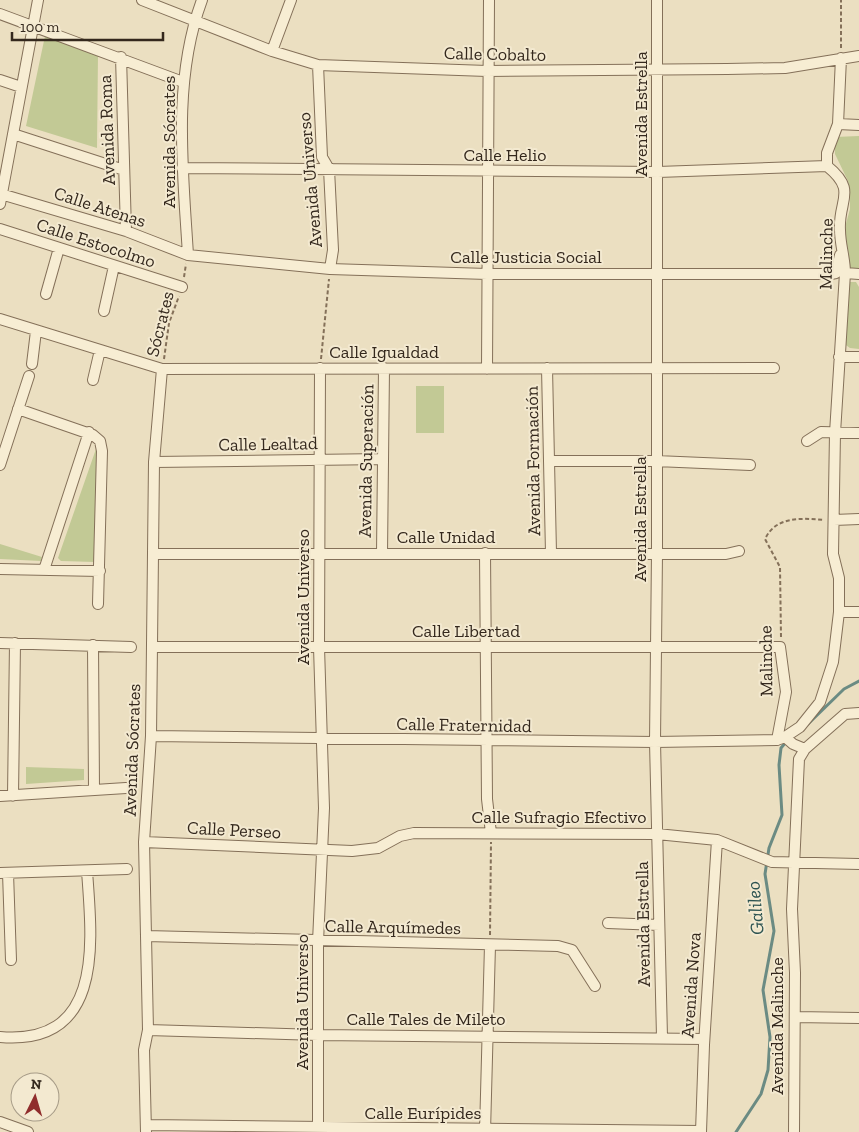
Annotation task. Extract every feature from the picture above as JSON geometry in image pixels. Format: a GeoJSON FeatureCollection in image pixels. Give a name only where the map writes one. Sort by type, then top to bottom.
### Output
{"type":"FeatureCollection","features":[{"type":"Feature","properties":{"kind":"street"},"geometry":{"type":"LineString","coordinates":[[1,199],[38,0]]}},
{"type":"Feature","properties":{"kind":"street","name":"Calle Cobalto"},"geometry":{"type":"LineString","coordinates":[[142,0],[272,51],[318,65],[487,70],[785,68],[859,56]]}},
{"type":"Feature","properties":{"kind":"street","name":"Avenida Sócrates"},"geometry":{"type":"LineString","coordinates":[[188,255],[182,168],[183,82],[194,20],[202,0]]}},
{"type":"Feature","properties":{"kind":"street"},"geometry":{"type":"LineString","coordinates":[[272,51],[291,0]]}},
{"type":"Feature","properties":{"kind":"street"},"geometry":{"type":"LineString","coordinates":[[487,368],[487,70],[489,0]]}},
{"type":"Feature","properties":{"kind":"street","name":"Avenida Estrella"},"geometry":{"type":"LineString","coordinates":[[657,0],[655,742],[662,1037]]}},
{"type":"Feature","properties":{"kind":"street"},"geometry":{"type":"LineString","coordinates":[[0,14],[183,82]]}},
{"type":"Feature","properties":{"kind":"street","name":"Avenida Roma"},"geometry":{"type":"LineString","coordinates":[[121,58],[126,231]]}},
{"type":"Feature","properties":{"kind":"street"},"geometry":{"type":"LineString","coordinates":[[827,166],[828,153],[838,124],[841,58]]}},
{"type":"Feature","properties":{"kind":"street","name":"Avenida Universo"},"geometry":{"type":"LineString","coordinates":[[318,65],[322,157],[329,169],[333,250],[330,269]]}},
{"type":"Feature","properties":{"kind":"street"},"geometry":{"type":"LineString","coordinates":[[0,80],[22,87]]}},
{"type":"Feature","properties":{"kind":"street"},"geometry":{"type":"LineString","coordinates":[[838,124],[859,125]]}},
{"type":"Feature","properties":{"kind":"street"},"geometry":{"type":"LineString","coordinates":[[13,134],[124,170]]}},
{"type":"Feature","properties":{"kind":"street","name":"Calle Helio"},"geometry":{"type":"LineString","coordinates":[[182,168],[658,172],[827,166]]}},
{"type":"Feature","properties":{"kind":"street","name":"Malinche"},"geometry":{"type":"LineString","coordinates":[[781,738],[800,727],[820,702],[833,662],[839,612],[839,578],[833,554],[835,433],[844,273],[840,224],[846,191],[840,178],[827,166]]}},
{"type":"Feature","properties":{"kind":"street","name":"Calle Atenas"},"geometry":{"type":"LineString","coordinates":[[1,199],[126,231],[188,255]]}},
{"type":"Feature","properties":{"kind":"street","name":"Calle Estocolmo"},"geometry":{"type":"LineString","coordinates":[[0,229],[182,287]]}},
{"type":"Feature","properties":{"kind":"street","name":"Calle Justicia Social"},"geometry":{"type":"LineString","coordinates":[[188,255],[330,269],[486,274],[831,274],[836,273],[843,246]]}},
{"type":"Feature","properties":{"kind":"street"},"geometry":{"type":"LineString","coordinates":[[46,294],[59,248]]}},
{"type":"Feature","properties":{"kind":"street"},"geometry":{"type":"LineString","coordinates":[[104,311],[114,266]]}},
{"type":"Feature","properties":{"kind":"street"},"geometry":{"type":"LineString","coordinates":[[844,273],[859,274]]}},
{"type":"Feature","properties":{"kind":"street","name":"Calle Igualdad"},"geometry":{"type":"LineString","coordinates":[[0,319],[162,369],[774,368]]}},
{"type":"Feature","properties":{"kind":"street"},"geometry":{"type":"LineString","coordinates":[[32,364],[36,331]]}},
{"type":"Feature","properties":{"kind":"street"},"geometry":{"type":"LineString","coordinates":[[93,380],[100,350]]}},
{"type":"Feature","properties":{"kind":"street"},"geometry":{"type":"LineString","coordinates":[[839,357],[859,356]]}},
{"type":"Feature","properties":{"kind":"street","name":"Avenida Universo"},"geometry":{"type":"LineString","coordinates":[[318,1130],[318,942],[323,850],[319,647],[320,368]]}},
{"type":"Feature","properties":{"kind":"street","name":"Avenida Superación"},"geometry":{"type":"LineString","coordinates":[[382,554],[384,368]]}},
{"type":"Feature","properties":{"kind":"street","name":"Avenida Formación"},"geometry":{"type":"LineString","coordinates":[[548,368],[551,553]]}},
{"type":"Feature","properties":{"kind":"street","name":"Avenida Sócrates"},"geometry":{"type":"LineString","coordinates":[[146,1128],[144,1050],[148,1030],[144,842],[151,736],[154,462],[162,369]]}},
{"type":"Feature","properties":{"kind":"street"},"geometry":{"type":"LineString","coordinates":[[0,465],[29,376]]}},
{"type":"Feature","properties":{"kind":"street"},"geometry":{"type":"LineString","coordinates":[[18,409],[89,432],[100,441],[102,451],[98,604]]}},
{"type":"Feature","properties":{"kind":"street"},"geometry":{"type":"LineString","coordinates":[[44,570],[89,432]]}},
{"type":"Feature","properties":{"kind":"street"},"geometry":{"type":"LineString","coordinates":[[807,441],[821,432],[859,433]]}},
{"type":"Feature","properties":{"kind":"street","name":"Calle Lealtad"},"geometry":{"type":"LineString","coordinates":[[154,462],[383,459]]}},
{"type":"Feature","properties":{"kind":"street"},"geometry":{"type":"LineString","coordinates":[[549,461],[656,461],[750,465]]}},
{"type":"Feature","properties":{"kind":"street"},"geometry":{"type":"LineString","coordinates":[[834,520],[859,519]]}},
{"type":"Feature","properties":{"kind":"street","name":"Calle Unidad"},"geometry":{"type":"LineString","coordinates":[[154,554],[657,552],[726,554],[739,551]]}},
{"type":"Feature","properties":{"kind":"street"},"geometry":{"type":"LineString","coordinates":[[485,553],[484,647],[487,799],[491,833]]}},
{"type":"Feature","properties":{"kind":"street"},"geometry":{"type":"LineString","coordinates":[[0,569],[100,572]]}},
{"type":"Feature","properties":{"kind":"street"},"geometry":{"type":"LineString","coordinates":[[839,612],[859,612]]}},
{"type":"Feature","properties":{"kind":"street"},"geometry":{"type":"LineString","coordinates":[[0,643],[132,647]]}},
{"type":"Feature","properties":{"kind":"street"},"geometry":{"type":"LineString","coordinates":[[13,796],[15,643]]}},
{"type":"Feature","properties":{"kind":"street"},"geometry":{"type":"LineString","coordinates":[[93,645],[94,789]]}},
{"type":"Feature","properties":{"kind":"street","name":"Calle Libertad"},"geometry":{"type":"LineString","coordinates":[[152,647],[780,647]]}},
{"type":"Feature","properties":{"kind":"street","name":"Malinche"},"geometry":{"type":"LineString","coordinates":[[780,647],[786,692],[781,738]]}},
{"type":"Feature","properties":{"kind":"street"},"geometry":{"type":"LineString","coordinates":[[781,738],[805,749],[845,714],[859,713]]}},
{"type":"Feature","properties":{"kind":"street","name":"Calle Fraternidad"},"geometry":{"type":"LineString","coordinates":[[151,736],[486,742],[655,742],[781,738]]}},
{"type":"Feature","properties":{"kind":"street","name":"Avenida Malinche"},"geometry":{"type":"LineString","coordinates":[[794,1132],[795,1017],[792,909],[800,759],[805,749]]}},
{"type":"Feature","properties":{"kind":"street"},"geometry":{"type":"LineString","coordinates":[[0,796],[126,788]]}},
{"type":"Feature","properties":{"kind":"street","name":"Calle Sufragio Efectivo"},"geometry":{"type":"LineString","coordinates":[[323,850],[369,850],[378,848],[400,836],[414,833],[657,834],[717,840],[743,849],[767,861],[859,864]]}},
{"type":"Feature","properties":{"kind":"street","name":"Avenida Nova"},"geometry":{"type":"LineString","coordinates":[[701,1132],[704,1039],[717,840]]}},
{"type":"Feature","properties":{"kind":"street","name":"Calle Perseo"},"geometry":{"type":"LineString","coordinates":[[144,842],[323,850]]}},
{"type":"Feature","properties":{"kind":"street"},"geometry":{"type":"LineString","coordinates":[[11,960],[4,873],[127,869]]}},
{"type":"Feature","properties":{"kind":"street"},"geometry":{"type":"LineString","coordinates":[[0,1037],[13,1038],[39,1034],[64,1020],[79,1000],[86,984],[91,953],[87,871]]}},
{"type":"Feature","properties":{"kind":"street"},"geometry":{"type":"LineString","coordinates":[[608,923],[659,925]]}},
{"type":"Feature","properties":{"kind":"street","name":"Calle Arquímedes"},"geometry":{"type":"LineString","coordinates":[[146,936],[566,947],[576,956],[595,986]]}},
{"type":"Feature","properties":{"kind":"street"},"geometry":{"type":"LineString","coordinates":[[485,1131],[490,945]]}},
{"type":"Feature","properties":{"kind":"street"},"geometry":{"type":"LineString","coordinates":[[795,1017],[859,1018]]}},
{"type":"Feature","properties":{"kind":"street","name":"Calle Tales de Mileto"},"geometry":{"type":"LineString","coordinates":[[148,1030],[318,1035],[662,1037],[704,1039]]}},
{"type":"Feature","properties":{"kind":"street"},"geometry":{"type":"LineString","coordinates":[[0,1122],[28,1132]]}},
{"type":"Feature","properties":{"kind":"street","name":"Calle Eurípides"},"geometry":{"type":"LineString","coordinates":[[146,1128],[701,1132]]}},
{"type":"Feature","properties":{"kind":"path"},"geometry":{"type":"LineString","coordinates":[[841,0],[841,58]]}},
{"type":"Feature","properties":{"kind":"path","name":"Sócrates"},"geometry":{"type":"LineString","coordinates":[[162,369],[169,323],[182,287],[188,255]]}},
{"type":"Feature","properties":{"kind":"path","name":"Avenida Universo"},"geometry":{"type":"LineString","coordinates":[[320,368],[330,269]]}},
{"type":"Feature","properties":{"kind":"path","name":"Malinche"},"geometry":{"type":"LineString","coordinates":[[780,647],[780,567],[765,539],[772,526],[782,522],[806,518],[834,520]]}},
{"type":"Feature","properties":{"kind":"path"},"geometry":{"type":"LineString","coordinates":[[490,945],[491,833]]}},
{"type":"Feature","properties":{"kind":"green space"},"geometry":{"type":"Polygon","coordinates":[[[45,36],[98,54],[97,148],[26,126],[45,36]]]}},
{"type":"Feature","properties":{"kind":"green space"},"geometry":{"type":"Polygon","coordinates":[[[859,136],[859,272],[848,272],[849,256],[844,231],[850,209],[850,197],[848,181],[835,154],[835,137],[859,136]]]}},
{"type":"Feature","properties":{"kind":"green space"},"geometry":{"type":"Polygon","coordinates":[[[846,282],[856,282],[859,287],[859,349],[850,348],[843,343],[846,282]]]}},
{"type":"Feature","properties":{"kind":"green space"},"geometry":{"type":"Polygon","coordinates":[[[416,386],[444,386],[444,433],[416,433],[416,386]]]}},
{"type":"Feature","properties":{"kind":"green space"},"geometry":{"type":"Polygon","coordinates":[[[96,449],[98,452],[95,562],[61,561],[58,558],[96,449]]]}},
{"type":"Feature","properties":{"kind":"green space"},"geometry":{"type":"Polygon","coordinates":[[[0,544],[42,557],[41,561],[0,559],[0,544]]]}},
{"type":"Feature","properties":{"kind":"green space"},"geometry":{"type":"Polygon","coordinates":[[[26,767],[84,769],[84,780],[26,784],[26,767]]]}},
{"type":"Feature","properties":{"kind":"waterway","name":"Galileo"},"geometry":{"type":"LineString","coordinates":[[808,724],[844,689],[859,681]]}},
{"type":"Feature","properties":{"kind":"waterway","name":"Galileo"},"geometry":{"type":"LineString","coordinates":[[736,1132],[761,1094],[768,1070],[770,1037],[763,990],[774,931],[765,874],[769,848],[782,815],[779,765],[781,748],[786,742]]}}]}
